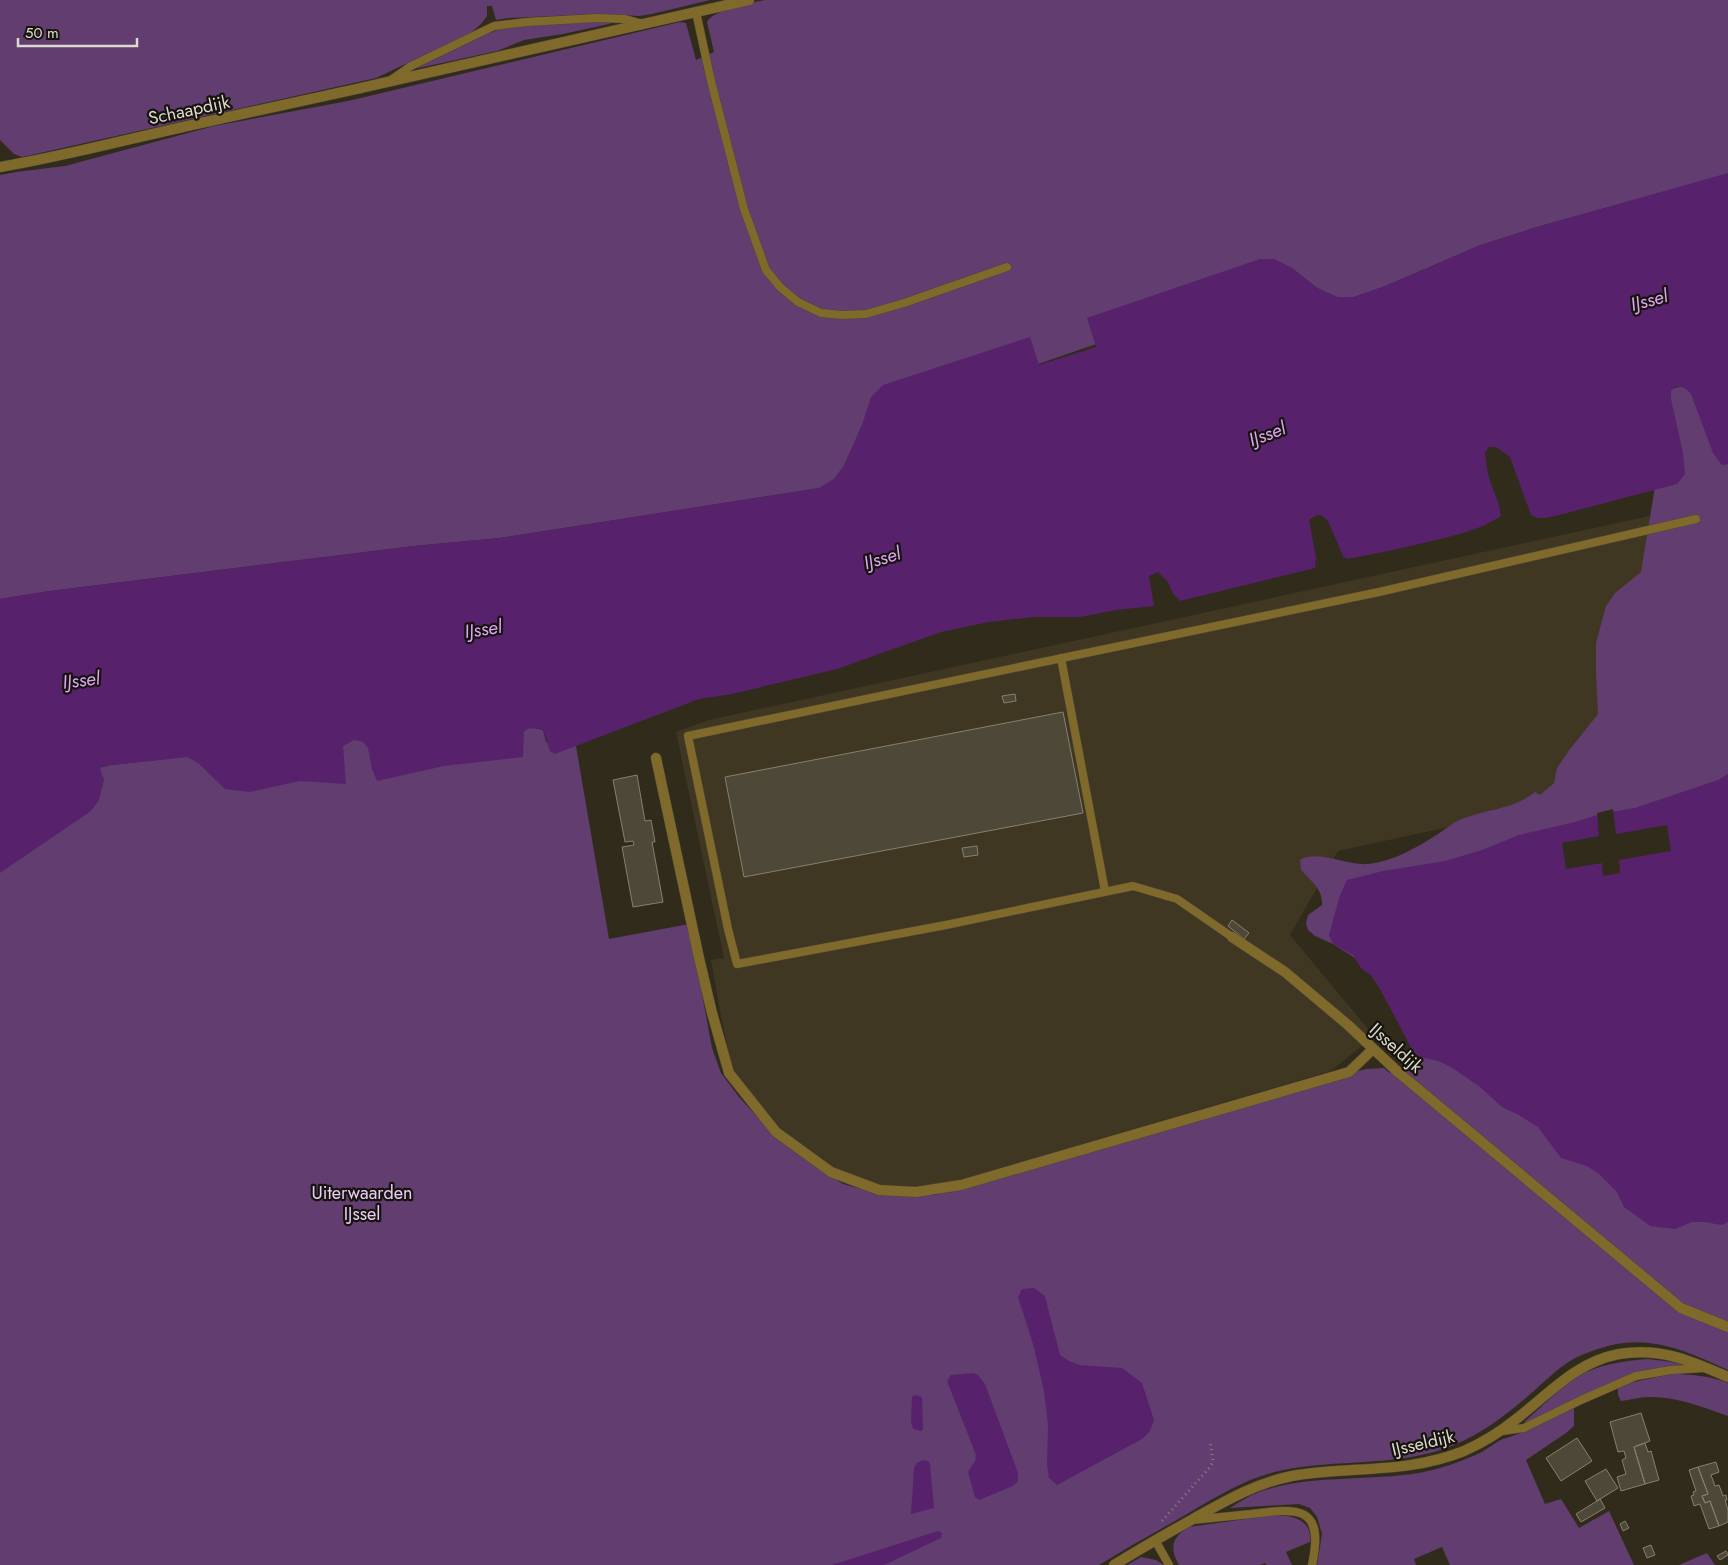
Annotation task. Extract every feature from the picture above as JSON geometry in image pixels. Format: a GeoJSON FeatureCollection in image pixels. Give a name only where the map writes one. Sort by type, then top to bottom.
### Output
{"type":"FeatureCollection","features":[{"type":"Feature","properties":{"kind":"street","name":"Schaapdijk"},"geometry":{"type":"LineString","coordinates":[[0,168],[55,158],[161,132],[386,84],[749,0]]}},
{"type":"Feature","properties":{"kind":"street"},"geometry":{"type":"LineString","coordinates":[[656,758],[699,958],[729,1073],[776,1132],[831,1172],[879,1190],[916,1192],[961,1185],[1349,1072],[1373,1049]]}},
{"type":"Feature","properties":{"kind":"street","name":"IJsseldijk"},"geometry":{"type":"LineString","coordinates":[[1232,937],[1285,972],[1348,1025],[1406,1079],[1681,1308],[1728,1327]]}},
{"type":"Feature","properties":{"kind":"street","name":"IJsseldijk"},"geometry":{"type":"LineString","coordinates":[[1114,1565],[1250,1488],[1294,1476],[1401,1467],[1424,1463],[1465,1450],[1500,1431],[1562,1380],[1595,1361],[1618,1354],[1641,1352],[1664,1354],[1684,1358],[1728,1377]]}},
{"type":"Feature","properties":{"kind":"lane"},"geometry":{"type":"LineString","coordinates":[[696,12],[711,81],[744,209],[766,270],[780,287],[798,302],[821,313],[842,315],[866,314],[904,303],[1007,267]]}},
{"type":"Feature","properties":{"kind":"lane","name":"Schaapdijk"},"geometry":{"type":"LineString","coordinates":[[386,84],[412,66],[494,26],[597,18],[625,19],[643,24]]}},
{"type":"Feature","properties":{"kind":"lane"},"geometry":{"type":"LineString","coordinates":[[1232,937],[1177,899],[1133,886],[946,925],[737,964],[688,736],[1379,592],[1696,519]]}},
{"type":"Feature","properties":{"kind":"lane"},"geometry":{"type":"LineString","coordinates":[[1061,658],[1106,891]]}},
{"type":"Feature","properties":{"kind":"lane"},"geometry":{"type":"LineString","coordinates":[[1500,1431],[1524,1428],[1636,1376],[1671,1370],[1708,1368]]}},
{"type":"Feature","properties":{"kind":"lane"},"geometry":{"type":"LineString","coordinates":[[1190,1521],[1277,1510],[1302,1512],[1309,1519],[1315,1530],[1316,1540],[1312,1565]]}},
{"type":"Feature","properties":{"kind":"lane"},"geometry":{"type":"LineString","coordinates":[[1156,1540],[1169,1565]]}},
{"type":"Feature","properties":{"kind":"path"},"geometry":{"type":"LineString","coordinates":[[1156,1540],[1155,1532],[1157,1527],[1210,1467],[1213,1461],[1210,1441]]}},
{"type":"Feature","properties":{"kind":"shaded area"},"geometry":{"type":"Polygon","coordinates":[[[1728,499],[1665,780],[1338,851],[1290,935],[1374,1036],[1331,1071],[938,1186],[917,1188],[880,1186],[839,1173],[813,1155],[779,1127],[743,1086],[734,1070],[728,1051],[720,1011],[711,960],[724,958],[676,732],[709,720],[1728,499]]]}},
{"type":"Feature","properties":{"kind":"green space"},"geometry":{"type":"Polygon","coordinates":[[[0,0],[710,0],[639,16],[598,14],[496,20],[492,6],[487,6],[487,16],[471,33],[376,78],[22,157],[14,154],[0,140],[0,0]]]}},
{"type":"Feature","properties":{"kind":"green space"},"geometry":{"type":"Polygon","coordinates":[[[765,0],[1728,0],[1728,174],[1537,227],[1478,246],[1353,298],[1338,298],[1317,288],[1292,268],[1274,260],[1260,259],[1099,343],[862,425],[845,465],[834,479],[820,488],[500,538],[414,546],[50,591],[0,599],[0,175],[65,166],[214,126],[348,101],[680,22],[686,23],[696,60],[714,52],[707,22],[711,17],[733,7],[765,0]]]}},
{"type":"Feature","properties":{"kind":"green space"},"geometry":{"type":"Polygon","coordinates":[[[613,21],[609,24],[563,34],[524,40],[497,51],[414,69],[489,33],[507,27],[613,21]]]}},
{"type":"Feature","properties":{"kind":"green space","name":"Uiterwaarden IJssel"},"geometry":{"type":"Polygon","coordinates":[[[1728,375],[1728,1370],[1686,1352],[1657,1344],[1643,1342],[1628,1343],[1600,1348],[1583,1354],[1567,1363],[1497,1421],[1454,1445],[1411,1457],[1301,1467],[1255,1478],[1220,1495],[1099,1565],[0,1565],[0,788],[111,765],[357,738],[534,728],[543,730],[546,742],[552,745],[576,746],[609,939],[689,924],[712,1048],[721,1073],[739,1097],[774,1135],[816,1167],[843,1184],[879,1194],[935,1195],[1140,1138],[1353,1072],[1384,1068],[1390,1073],[1419,1057],[1412,1049],[1383,993],[1366,967],[1355,958],[1333,944],[1315,936],[1308,930],[1306,923],[1308,915],[1322,905],[1322,899],[1316,886],[1301,870],[1300,860],[1315,856],[1351,863],[1368,864],[1387,860],[1413,849],[1461,819],[1510,805],[1527,798],[1535,792],[1540,795],[1554,783],[1557,768],[1598,714],[1596,643],[1606,606],[1615,593],[1641,572],[1671,389],[1728,375]]]}},
{"type":"Feature","properties":{"kind":"green space"},"geometry":{"type":"Polygon","coordinates":[[[1648,1359],[1688,1366],[1628,1376],[1578,1397],[1526,1423],[1524,1422],[1577,1377],[1594,1369],[1612,1364],[1648,1359]]]}},
{"type":"Feature","properties":{"kind":"green space"},"geometry":{"type":"Polygon","coordinates":[[[1671,1374],[1700,1376],[1728,1383],[1728,1416],[1679,1400],[1641,1397],[1621,1401],[1618,1395],[1618,1388],[1634,1382],[1671,1374]]]}},
{"type":"Feature","properties":{"kind":"green space"},"geometry":{"type":"Polygon","coordinates":[[[1572,1408],[1574,1409],[1574,1426],[1526,1460],[1545,1504],[1561,1499],[1579,1528],[1609,1511],[1634,1565],[1450,1565],[1442,1547],[1414,1559],[1416,1565],[1317,1565],[1322,1534],[1317,1517],[1310,1508],[1299,1504],[1230,1508],[1250,1496],[1290,1484],[1333,1479],[1398,1476],[1442,1467],[1480,1453],[1500,1440],[1529,1429],[1572,1408]]]}},
{"type":"Feature","properties":{"kind":"green space"},"geometry":{"type":"Polygon","coordinates":[[[1273,1515],[1293,1517],[1304,1523],[1308,1528],[1310,1542],[1286,1552],[1292,1565],[1266,1565],[1265,1563],[1260,1565],[1179,1565],[1176,1559],[1173,1548],[1174,1543],[1179,1535],[1189,1527],[1273,1515]]]}},
{"type":"Feature","properties":{"kind":"green space"},"geometry":{"type":"Polygon","coordinates":[[[1707,1553],[1715,1565],[1679,1565],[1707,1553]]]}},
{"type":"Feature","properties":{"kind":"green space"},"geometry":{"type":"Polygon","coordinates":[[[1141,1557],[1156,1560],[1164,1565],[1127,1565],[1141,1557]]]}},
{"type":"Feature","properties":{"kind":"water","name":"IJssel"},"geometry":{"type":"Polygon","coordinates":[[[1728,173],[1728,464],[1722,465],[1713,453],[1691,394],[1684,388],[1675,387],[1671,391],[1671,399],[1683,453],[1685,474],[1677,484],[1563,514],[1537,518],[1531,515],[1510,457],[1496,447],[1489,447],[1485,453],[1487,471],[1501,516],[1468,532],[1347,559],[1343,556],[1328,521],[1321,515],[1315,516],[1309,520],[1316,557],[1315,568],[1180,601],[1173,594],[1168,582],[1158,572],[1149,576],[1154,606],[1116,610],[1080,617],[1034,617],[989,622],[941,632],[837,669],[732,694],[699,699],[555,754],[550,751],[543,729],[529,728],[524,732],[523,757],[444,766],[377,781],[372,769],[368,748],[363,742],[354,740],[343,746],[346,784],[300,781],[250,792],[225,789],[198,763],[187,757],[103,766],[100,769],[104,780],[99,800],[91,811],[0,873],[0,599],[50,591],[414,546],[500,538],[819,488],[834,479],[844,465],[862,425],[871,397],[883,385],[1030,337],[1039,365],[1096,347],[1087,318],[1260,259],[1274,259],[1292,268],[1317,288],[1338,297],[1353,297],[1388,285],[1478,246],[1537,227],[1728,173]]]}},
{"type":"Feature","properties":{"kind":"water"},"geometry":{"type":"Polygon","coordinates":[[[1728,774],[1728,1222],[1722,1225],[1692,1222],[1675,1229],[1650,1226],[1624,1207],[1616,1191],[1599,1174],[1587,1166],[1561,1158],[1538,1127],[1502,1107],[1480,1087],[1451,1067],[1438,1061],[1420,1057],[1412,1049],[1374,978],[1361,968],[1353,955],[1333,944],[1329,935],[1339,898],[1347,880],[1383,871],[1445,861],[1482,850],[1519,835],[1600,814],[1635,808],[1718,780],[1728,774]]]}},
{"type":"Feature","properties":{"kind":"water"},"geometry":{"type":"Polygon","coordinates":[[[1034,1288],[1045,1296],[1060,1355],[1080,1365],[1122,1368],[1142,1383],[1154,1420],[1150,1431],[1142,1439],[1057,1485],[1049,1478],[1047,1465],[1048,1425],[1044,1391],[1033,1344],[1018,1297],[1022,1289],[1034,1288]]]}},
{"type":"Feature","properties":{"kind":"water"},"geometry":{"type":"Polygon","coordinates":[[[973,1373],[978,1375],[985,1384],[1018,1473],[1018,1481],[1013,1486],[979,1500],[975,1497],[968,1472],[975,1461],[976,1455],[947,1381],[951,1375],[973,1373]]]}},
{"type":"Feature","properties":{"kind":"water"},"geometry":{"type":"Polygon","coordinates":[[[915,1395],[922,1397],[923,1429],[921,1431],[913,1429],[911,1421],[912,1397],[915,1395]]]}},
{"type":"Feature","properties":{"kind":"water"},"geometry":{"type":"Polygon","coordinates":[[[922,1460],[928,1461],[930,1464],[934,1508],[911,1514],[914,1468],[922,1460]]]}},
{"type":"Feature","properties":{"kind":"water"},"geometry":{"type":"Polygon","coordinates":[[[938,1531],[942,1533],[941,1538],[884,1565],[832,1565],[938,1531]]]}},
{"type":"Feature","properties":{"kind":"pier"},"geometry":{"type":"Polygon","coordinates":[[[1613,809],[1616,834],[1667,825],[1671,851],[1619,860],[1620,873],[1603,876],[1602,863],[1566,869],[1562,843],[1599,836],[1597,813],[1613,809]]]}},
{"type":"Feature","properties":{"kind":"building"},"geometry":{"type":"Polygon","coordinates":[[[1015,694],[1016,701],[1004,703],[1002,696],[1015,694]]]}},
{"type":"Feature","properties":{"kind":"building"},"geometry":{"type":"Polygon","coordinates":[[[1063,712],[1083,813],[744,877],[725,777],[1063,712]]]}},
{"type":"Feature","properties":{"kind":"building"},"geometry":{"type":"Polygon","coordinates":[[[637,775],[645,821],[651,820],[655,842],[652,842],[663,902],[633,907],[622,847],[634,845],[633,841],[625,842],[613,780],[637,775]]]}},
{"type":"Feature","properties":{"kind":"building"},"geometry":{"type":"Polygon","coordinates":[[[977,846],[978,855],[964,857],[962,848],[977,846]]]}},
{"type":"Feature","properties":{"kind":"building"},"geometry":{"type":"Polygon","coordinates":[[[1232,920],[1249,933],[1244,939],[1228,926],[1232,920]]]}},
{"type":"Feature","properties":{"kind":"building"},"geometry":{"type":"Polygon","coordinates":[[[1641,1413],[1650,1441],[1634,1447],[1645,1484],[1621,1491],[1617,1477],[1626,1474],[1622,1460],[1626,1458],[1624,1451],[1618,1452],[1610,1422],[1641,1413]]]}},
{"type":"Feature","properties":{"kind":"building"},"geometry":{"type":"Polygon","coordinates":[[[1577,1438],[1592,1461],[1561,1481],[1546,1458],[1577,1438]]]}},
{"type":"Feature","properties":{"kind":"building"},"geometry":{"type":"Polygon","coordinates":[[[1645,1443],[1648,1452],[1651,1451],[1659,1480],[1645,1484],[1634,1447],[1645,1443]]]}},
{"type":"Feature","properties":{"kind":"building"},"geometry":{"type":"Polygon","coordinates":[[[1716,1462],[1719,1472],[1711,1475],[1715,1486],[1719,1485],[1723,1496],[1726,1495],[1727,1500],[1725,1500],[1728,1510],[1728,1522],[1719,1526],[1710,1501],[1705,1503],[1702,1496],[1708,1494],[1698,1467],[1716,1462]]]}},
{"type":"Feature","properties":{"kind":"building"},"geometry":{"type":"Polygon","coordinates":[[[1698,1467],[1708,1494],[1702,1496],[1705,1503],[1710,1501],[1719,1526],[1709,1529],[1700,1504],[1694,1506],[1691,1496],[1696,1491],[1689,1470],[1698,1467]]]}},
{"type":"Feature","properties":{"kind":"building"},"geometry":{"type":"Polygon","coordinates":[[[1606,1469],[1618,1488],[1597,1501],[1585,1481],[1606,1469]]]}},
{"type":"Feature","properties":{"kind":"building"},"geometry":{"type":"Polygon","coordinates":[[[1600,1499],[1605,1508],[1581,1522],[1576,1514],[1600,1499]]]}},
{"type":"Feature","properties":{"kind":"building"},"geometry":{"type":"Polygon","coordinates":[[[1625,1521],[1629,1528],[1623,1531],[1620,1524],[1625,1521]]]}},
{"type":"Feature","properties":{"kind":"building"},"geometry":{"type":"Polygon","coordinates":[[[1651,1545],[1655,1555],[1647,1558],[1643,1548],[1651,1545]]]}},
{"type":"Feature","properties":{"kind":"building"},"geometry":{"type":"Polygon","coordinates":[[[1726,1551],[1728,1555],[1720,1560],[1717,1556],[1726,1551]]]}}]}
